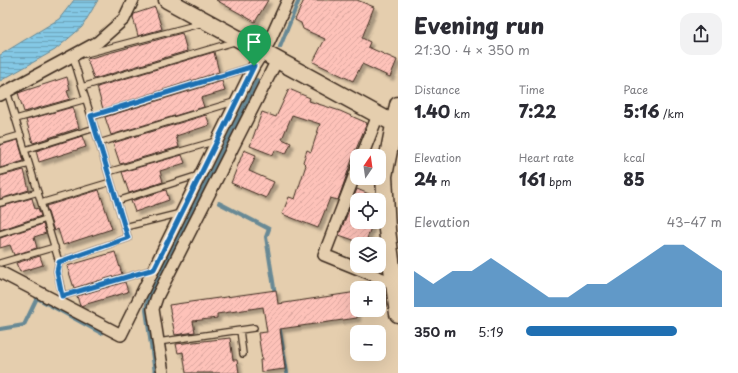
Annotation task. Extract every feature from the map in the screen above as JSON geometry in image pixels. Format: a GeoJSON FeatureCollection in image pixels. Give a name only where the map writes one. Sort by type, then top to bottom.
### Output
{"type":"FeatureCollection","features":[{"type":"Feature","properties":{"kind":"street"},"geometry":{"type":"LineString","coordinates":[[4,93],[73,57],[98,42],[124,20],[133,0]]}},
{"type":"Feature","properties":{"kind":"street"},"geometry":{"type":"LineString","coordinates":[[167,0],[378,115],[394,132]]}},
{"type":"Feature","properties":{"kind":"street"},"geometry":{"type":"LineString","coordinates":[[0,272],[121,336],[254,66],[269,42],[288,0]]}},
{"type":"Feature","properties":{"kind":"street"},"geometry":{"type":"LineString","coordinates":[[163,373],[153,309],[157,297],[277,60]]}},
{"type":"Feature","properties":{"kind":"street"},"geometry":{"type":"LineString","coordinates":[[398,105],[394,132],[384,176],[384,198],[393,283],[398,314]]}},
{"type":"Feature","properties":{"kind":"street"},"geometry":{"type":"LineString","coordinates":[[365,149],[378,115]]}},
{"type":"Feature","properties":{"kind":"street"},"geometry":{"type":"LineString","coordinates":[[351,185],[324,255],[393,283]]}},
{"type":"Feature","properties":{"kind":"lane"},"geometry":{"type":"LineString","coordinates":[[59,262],[128,238],[73,57],[207,22]]}},
{"type":"Feature","properties":{"kind":"lane"},"geometry":{"type":"LineString","coordinates":[[82,87],[240,40]]}},
{"type":"Feature","properties":{"kind":"lane"},"geometry":{"type":"LineString","coordinates":[[91,116],[254,66]]}},
{"type":"Feature","properties":{"kind":"lane"},"geometry":{"type":"LineString","coordinates":[[4,93],[16,118],[59,262],[57,271],[62,296],[70,309]]}},
{"type":"Feature","properties":{"kind":"lane"},"geometry":{"type":"LineString","coordinates":[[16,118],[86,99]]}},
{"type":"Feature","properties":{"kind":"lane"},"geometry":{"type":"LineString","coordinates":[[99,143],[237,101]]}},
{"type":"Feature","properties":{"kind":"lane"},"geometry":{"type":"LineString","coordinates":[[25,150],[95,128]]}},
{"type":"Feature","properties":{"kind":"lane"},"geometry":{"type":"LineString","coordinates":[[0,141],[21,136]]}},
{"type":"Feature","properties":{"kind":"lane"},"geometry":{"type":"LineString","coordinates":[[108,172],[217,141]]}},
{"type":"Feature","properties":{"kind":"lane"},"geometry":{"type":"LineString","coordinates":[[0,172],[29,164]]}},
{"type":"Feature","properties":{"kind":"lane"},"geometry":{"type":"LineString","coordinates":[[117,201],[201,174]]}},
{"type":"Feature","properties":{"kind":"lane"},"geometry":{"type":"LineString","coordinates":[[41,203],[111,182]]}},
{"type":"Feature","properties":{"kind":"lane"},"geometry":{"type":"LineString","coordinates":[[0,203],[38,192]]}},
{"type":"Feature","properties":{"kind":"lane"},"geometry":{"type":"LineString","coordinates":[[125,228],[181,213]]}},
{"type":"Feature","properties":{"kind":"lane"},"geometry":{"type":"LineString","coordinates":[[0,234],[46,219]]}},
{"type":"Feature","properties":{"kind":"lane"},"geometry":{"type":"LineString","coordinates":[[0,263],[54,247]]}},
{"type":"Feature","properties":{"kind":"lane"},"geometry":{"type":"LineString","coordinates":[[62,296],[154,269]]}},
{"type":"Feature","properties":{"kind":"lane"},"geometry":{"type":"LineString","coordinates":[[158,342],[254,328]]}},
{"type":"Feature","properties":{"kind":"lane"},"geometry":{"type":"LineString","coordinates":[[240,330],[243,354]]}},
{"type":"Feature","properties":{"kind":"water"},"geometry":{"type":"Polygon","coordinates":[[[74,0],[98,0],[82,27],[55,50],[0,81],[0,55],[59,19],[74,0]]]}},
{"type":"Feature","properties":{"kind":"building"},"geometry":{"type":"Polygon","coordinates":[[[216,0],[268,0],[255,22],[216,0]]]}},
{"type":"Feature","properties":{"kind":"building"},"geometry":{"type":"Polygon","coordinates":[[[304,0],[357,0],[374,7],[362,38],[370,42],[368,47],[397,60],[390,77],[362,64],[353,81],[313,62],[325,39],[303,29],[301,23],[295,20],[304,0]]]}},
{"type":"Feature","properties":{"kind":"building"},"geometry":{"type":"Polygon","coordinates":[[[155,7],[162,29],[138,36],[133,17],[134,14],[155,7]]]}},
{"type":"Feature","properties":{"kind":"building"},"geometry":{"type":"Polygon","coordinates":[[[182,33],[187,51],[94,79],[87,59],[182,33]]]}},
{"type":"Feature","properties":{"kind":"building"},"geometry":{"type":"Polygon","coordinates":[[[214,52],[219,72],[103,109],[97,87],[214,52]]]}},
{"type":"Feature","properties":{"kind":"building"},"geometry":{"type":"Polygon","coordinates":[[[67,77],[70,90],[67,91],[70,99],[24,112],[18,93],[67,77]]]}},
{"type":"Feature","properties":{"kind":"building"},"geometry":{"type":"Polygon","coordinates":[[[222,81],[225,91],[201,98],[204,107],[111,135],[105,117],[222,81]]]}},
{"type":"Feature","properties":{"kind":"building"},"geometry":{"type":"Polygon","coordinates":[[[289,89],[310,98],[309,101],[340,111],[367,123],[356,149],[350,149],[350,166],[338,200],[330,198],[318,228],[282,214],[289,197],[295,199],[306,165],[303,162],[307,150],[311,152],[320,124],[292,115],[282,139],[291,143],[286,154],[275,150],[273,155],[250,146],[262,112],[276,117],[289,89]]]}},
{"type":"Feature","properties":{"kind":"building"},"geometry":{"type":"Polygon","coordinates":[[[73,107],[79,128],[33,143],[26,120],[73,107]]]}},
{"type":"Feature","properties":{"kind":"building"},"geometry":{"type":"Polygon","coordinates":[[[206,115],[210,125],[176,136],[179,147],[120,164],[113,143],[206,115]]]}},
{"type":"Feature","properties":{"kind":"building"},"geometry":{"type":"Polygon","coordinates":[[[82,136],[86,147],[39,162],[36,151],[82,136]]]}},
{"type":"Feature","properties":{"kind":"building"},"geometry":{"type":"Polygon","coordinates":[[[18,140],[24,161],[0,168],[0,145],[18,140]]]}},
{"type":"Feature","properties":{"kind":"building"},"geometry":{"type":"Polygon","coordinates":[[[244,150],[256,155],[249,171],[274,182],[266,198],[231,183],[244,150]]]}},
{"type":"Feature","properties":{"kind":"building"},"geometry":{"type":"Polygon","coordinates":[[[182,155],[185,163],[160,171],[163,182],[129,193],[122,172],[182,155]]]}},
{"type":"Feature","properties":{"kind":"building"},"geometry":{"type":"Polygon","coordinates":[[[24,170],[29,190],[0,199],[0,176],[24,170]]]}},
{"type":"Feature","properties":{"kind":"building"},"geometry":{"type":"Polygon","coordinates":[[[357,189],[366,193],[355,193],[357,189]]]}},
{"type":"Feature","properties":{"kind":"building"},"geometry":{"type":"Polygon","coordinates":[[[99,190],[112,229],[63,245],[58,229],[54,231],[46,206],[99,190]]]}},
{"type":"Feature","properties":{"kind":"building"},"geometry":{"type":"Polygon","coordinates":[[[166,190],[169,200],[135,212],[131,201],[166,190]]]}},
{"type":"Feature","properties":{"kind":"building"},"geometry":{"type":"Polygon","coordinates":[[[32,198],[35,209],[38,208],[41,216],[0,230],[0,207],[32,198]]]}},
{"type":"Feature","properties":{"kind":"building"},"geometry":{"type":"Polygon","coordinates":[[[350,207],[350,229],[370,229],[368,237],[350,237],[350,239],[339,235],[350,207]]]}},
{"type":"Feature","properties":{"kind":"building"},"geometry":{"type":"Polygon","coordinates":[[[43,224],[46,233],[34,237],[37,248],[14,255],[10,245],[0,248],[0,238],[43,224]]]}},
{"type":"Feature","properties":{"kind":"building"},"geometry":{"type":"Polygon","coordinates":[[[115,252],[122,274],[74,288],[67,266],[115,252]]]}},
{"type":"Feature","properties":{"kind":"building"},"geometry":{"type":"Polygon","coordinates":[[[40,256],[43,265],[20,272],[16,263],[40,256]]]}},
{"type":"Feature","properties":{"kind":"building"},"geometry":{"type":"Polygon","coordinates":[[[125,282],[128,292],[80,306],[77,296],[125,282]]]}},
{"type":"Feature","properties":{"kind":"building"},"geometry":{"type":"Polygon","coordinates":[[[276,290],[278,304],[350,293],[350,317],[357,318],[280,329],[285,369],[261,372],[260,360],[262,360],[258,333],[267,332],[263,307],[217,314],[217,318],[193,321],[195,332],[175,335],[169,305],[276,290]]]}},
{"type":"Feature","properties":{"kind":"building"},"geometry":{"type":"Polygon","coordinates":[[[230,338],[233,360],[237,360],[239,373],[186,373],[183,352],[178,353],[176,344],[230,338]]]}},
{"type":"Feature","properties":{"kind":"waterway"},"geometry":{"type":"LineString","coordinates":[[280,47],[299,0]]}},
{"type":"Feature","properties":{"kind":"waterway"},"geometry":{"type":"LineString","coordinates":[[155,373],[146,310],[148,299],[257,80]]}},
{"type":"Feature","properties":{"kind":"waterway"},"geometry":{"type":"LineString","coordinates":[[219,203],[269,229],[266,237],[275,294]]}},
{"type":"Feature","properties":{"kind":"waterway"},"geometry":{"type":"LineString","coordinates":[[0,329],[24,325],[37,298],[101,333]]}},
{"type":"Feature","properties":{"kind":"waterway"},"geometry":{"type":"LineString","coordinates":[[279,325],[287,373]]}},
{"type":"Feature","properties":{"kind":"route"},"geometry":{"type":"LineString","coordinates":[[254,66],[154,269],[62,296],[57,271],[59,262],[128,238],[91,116],[254,66]]}}]}
